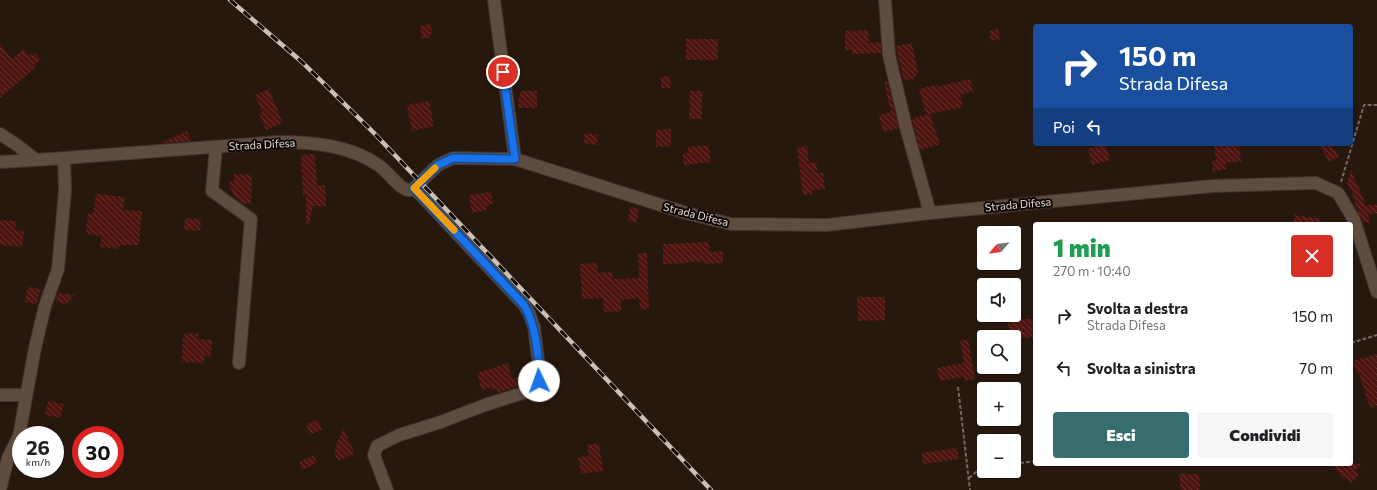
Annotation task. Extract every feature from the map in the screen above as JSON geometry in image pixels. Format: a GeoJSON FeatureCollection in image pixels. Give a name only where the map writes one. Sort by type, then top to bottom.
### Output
{"type":"FeatureCollection","features":[{"type":"Feature","properties":{"kind":"street"},"geometry":{"type":"LineString","coordinates":[[494,0],[515,159]]}},
{"type":"Feature","properties":{"kind":"street"},"geometry":{"type":"LineString","coordinates":[[885,0],[889,55],[906,127],[930,212]]}},
{"type":"Feature","properties":{"kind":"street"},"geometry":{"type":"LineString","coordinates":[[0,134],[18,145],[36,160]]}},
{"type":"Feature","properties":{"kind":"street","name":"Strada Difesa"},"geometry":{"type":"LineString","coordinates":[[0,162],[295,142],[349,151],[382,167],[405,190],[408,190],[414,188],[438,165],[453,158],[515,159],[686,213],[731,224],[827,225],[930,212],[1213,186],[1316,183],[1338,193]]}},
{"type":"Feature","properties":{"kind":"street"},"geometry":{"type":"LineString","coordinates":[[216,147],[212,191],[251,219],[239,363]]}},
{"type":"Feature","properties":{"kind":"street"},"geometry":{"type":"LineString","coordinates":[[0,490],[8,458],[19,436],[35,348],[45,306],[58,269],[65,190],[64,158]]}},
{"type":"Feature","properties":{"kind":"street"},"geometry":{"type":"LineString","coordinates":[[387,490],[374,455],[377,446],[398,435],[438,423],[485,405],[529,391],[538,386],[539,381],[539,368],[534,328],[529,313],[524,305],[414,188]]}},
{"type":"Feature","properties":{"kind":"street"},"geometry":{"type":"LineString","coordinates":[[1338,193],[1354,220],[1377,292]]}},
{"type":"Feature","properties":{"kind":"street"},"geometry":{"type":"LineString","coordinates":[[0,395],[26,394]]}},
{"type":"Feature","properties":{"kind":"path"},"geometry":{"type":"LineString","coordinates":[[1353,142],[1364,105],[1377,105]]}},
{"type":"Feature","properties":{"kind":"path"},"geometry":{"type":"LineString","coordinates":[[1338,193],[1352,146]]}},
{"type":"Feature","properties":{"kind":"path"},"geometry":{"type":"LineString","coordinates":[[1353,342],[1377,335]]}},
{"type":"Feature","properties":{"kind":"path"},"geometry":{"type":"LineString","coordinates":[[958,387],[970,490]]}},
{"type":"Feature","properties":{"kind":"path"},"geometry":{"type":"LineString","coordinates":[[1021,463],[1033,461]]}},
{"type":"Feature","properties":{"kind":"path"},"geometry":{"type":"LineString","coordinates":[[968,478],[977,472]]}},
{"type":"Feature","properties":{"kind":"building"},"geometry":{"type":"Polygon","coordinates":[[[431,24],[431,37],[422,39],[420,26],[431,24]]]}},
{"type":"Feature","properties":{"kind":"building"},"geometry":{"type":"Polygon","coordinates":[[[998,29],[1000,39],[991,41],[989,31],[998,29]]]}},
{"type":"Feature","properties":{"kind":"building"},"geometry":{"type":"Polygon","coordinates":[[[868,30],[869,43],[881,42],[881,53],[852,54],[851,50],[845,50],[845,31],[868,30]]]}},
{"type":"Feature","properties":{"kind":"building"},"geometry":{"type":"Polygon","coordinates":[[[686,39],[718,39],[718,60],[686,60],[686,39]]]}},
{"type":"Feature","properties":{"kind":"building"},"geometry":{"type":"Polygon","coordinates":[[[912,43],[918,73],[913,79],[904,81],[896,46],[912,43]]]}},
{"type":"Feature","properties":{"kind":"building"},"geometry":{"type":"Polygon","coordinates":[[[0,44],[12,59],[24,49],[30,56],[35,53],[41,60],[34,65],[36,67],[0,98],[0,44]]]}},
{"type":"Feature","properties":{"kind":"building"},"geometry":{"type":"Polygon","coordinates":[[[670,76],[671,88],[661,88],[661,77],[670,76]]]}},
{"type":"Feature","properties":{"kind":"building"},"geometry":{"type":"Polygon","coordinates":[[[970,79],[973,91],[960,95],[963,107],[930,114],[940,144],[920,150],[912,119],[928,114],[926,114],[919,89],[937,85],[937,87],[970,79]]]}},
{"type":"Feature","properties":{"kind":"building"},"geometry":{"type":"Polygon","coordinates":[[[887,81],[899,128],[883,132],[879,115],[891,112],[884,82],[887,81]]]}},
{"type":"Feature","properties":{"kind":"building"},"geometry":{"type":"Polygon","coordinates":[[[269,89],[283,123],[266,130],[259,113],[262,112],[255,95],[269,89]]]}},
{"type":"Feature","properties":{"kind":"building"},"geometry":{"type":"Polygon","coordinates":[[[521,91],[537,91],[537,108],[518,108],[518,100],[521,91]]]}},
{"type":"Feature","properties":{"kind":"building"},"geometry":{"type":"Polygon","coordinates":[[[690,91],[702,91],[702,119],[689,119],[690,91]]]}},
{"type":"Feature","properties":{"kind":"building"},"geometry":{"type":"Polygon","coordinates":[[[429,101],[434,126],[412,131],[407,105],[429,101]]]}},
{"type":"Feature","properties":{"kind":"building"},"geometry":{"type":"Polygon","coordinates":[[[671,129],[671,146],[656,147],[656,130],[671,129]]]}},
{"type":"Feature","properties":{"kind":"building"},"geometry":{"type":"Polygon","coordinates":[[[187,131],[191,141],[162,142],[187,131]]]}},
{"type":"Feature","properties":{"kind":"building"},"geometry":{"type":"Polygon","coordinates":[[[585,133],[598,135],[597,145],[584,143],[585,133]]]}},
{"type":"Feature","properties":{"kind":"building"},"geometry":{"type":"Polygon","coordinates":[[[709,145],[711,162],[684,165],[683,153],[688,153],[688,147],[709,145]]]}},
{"type":"Feature","properties":{"kind":"building"},"geometry":{"type":"Polygon","coordinates":[[[807,146],[809,163],[816,162],[818,173],[823,173],[825,189],[812,190],[813,194],[803,195],[797,148],[807,146]]]}},
{"type":"Feature","properties":{"kind":"building"},"geometry":{"type":"Polygon","coordinates":[[[1098,146],[1106,146],[1110,160],[1092,165],[1088,149],[1098,146]]]}},
{"type":"Feature","properties":{"kind":"building"},"geometry":{"type":"Polygon","coordinates":[[[1214,146],[1239,146],[1241,161],[1226,163],[1227,169],[1213,171],[1212,160],[1216,160],[1214,146]]]}},
{"type":"Feature","properties":{"kind":"building"},"geometry":{"type":"Polygon","coordinates":[[[1320,146],[1332,146],[1339,157],[1329,162],[1320,146]]]}},
{"type":"Feature","properties":{"kind":"building"},"geometry":{"type":"Polygon","coordinates":[[[315,154],[317,186],[325,185],[326,206],[313,206],[309,224],[306,223],[306,195],[303,196],[301,155],[315,154]]]}},
{"type":"Feature","properties":{"kind":"building"},"geometry":{"type":"Polygon","coordinates":[[[1351,170],[1366,205],[1377,205],[1377,214],[1368,215],[1371,222],[1363,223],[1352,192],[1347,184],[1351,170]]]}},
{"type":"Feature","properties":{"kind":"building"},"geometry":{"type":"Polygon","coordinates":[[[234,174],[252,175],[251,204],[242,203],[234,197],[229,185],[230,181],[234,181],[234,174]]]}},
{"type":"Feature","properties":{"kind":"building"},"geometry":{"type":"Polygon","coordinates":[[[491,192],[493,204],[486,206],[487,210],[472,213],[469,195],[491,192]]]}},
{"type":"Feature","properties":{"kind":"building"},"geometry":{"type":"Polygon","coordinates":[[[96,194],[125,197],[123,210],[142,211],[139,245],[120,245],[119,249],[100,247],[102,236],[87,234],[86,228],[88,214],[93,214],[96,194]]]}},
{"type":"Feature","properties":{"kind":"building"},"geometry":{"type":"Polygon","coordinates":[[[630,207],[639,208],[637,222],[628,221],[630,207]]]}},
{"type":"Feature","properties":{"kind":"building"},"geometry":{"type":"Polygon","coordinates":[[[1295,215],[1321,219],[1320,222],[1293,222],[1295,215]]]}},
{"type":"Feature","properties":{"kind":"building"},"geometry":{"type":"Polygon","coordinates":[[[185,218],[201,219],[200,231],[184,230],[185,218]]]}},
{"type":"Feature","properties":{"kind":"building"},"geometry":{"type":"Polygon","coordinates":[[[0,220],[16,221],[15,230],[24,231],[22,247],[0,245],[0,220]]]}},
{"type":"Feature","properties":{"kind":"building"},"geometry":{"type":"Polygon","coordinates":[[[709,242],[710,252],[723,251],[723,263],[704,264],[704,262],[687,262],[663,264],[663,244],[709,242]]]}},
{"type":"Feature","properties":{"kind":"building"},"geometry":{"type":"Polygon","coordinates":[[[638,253],[647,253],[649,309],[640,310],[639,298],[621,300],[621,311],[604,312],[603,298],[582,299],[580,264],[597,263],[598,273],[612,272],[613,279],[639,278],[638,253]]]}},
{"type":"Feature","properties":{"kind":"building"},"geometry":{"type":"Polygon","coordinates":[[[28,287],[43,290],[42,292],[40,290],[37,304],[25,302],[28,287]]]}},
{"type":"Feature","properties":{"kind":"building"},"geometry":{"type":"Polygon","coordinates":[[[58,293],[74,295],[67,304],[65,304],[55,301],[58,293]]]}},
{"type":"Feature","properties":{"kind":"building"},"geometry":{"type":"Polygon","coordinates":[[[857,297],[885,297],[885,320],[858,321],[857,297]]]}},
{"type":"Feature","properties":{"kind":"building"},"geometry":{"type":"Polygon","coordinates":[[[1033,318],[1033,337],[1021,338],[1021,330],[1009,330],[1008,322],[1021,322],[1021,320],[1033,318]]]}},
{"type":"Feature","properties":{"kind":"building"},"geometry":{"type":"Polygon","coordinates":[[[185,333],[198,334],[198,339],[212,340],[211,357],[204,356],[204,363],[182,362],[183,338],[185,333]]]}},
{"type":"Feature","properties":{"kind":"building"},"geometry":{"type":"Polygon","coordinates":[[[968,339],[975,379],[964,381],[964,377],[940,381],[937,368],[964,363],[960,340],[968,339]]]}},
{"type":"Feature","properties":{"kind":"building"},"geometry":{"type":"Polygon","coordinates":[[[1377,354],[1377,406],[1370,408],[1359,373],[1357,373],[1353,361],[1377,354]]]}},
{"type":"Feature","properties":{"kind":"building"},"geometry":{"type":"Polygon","coordinates":[[[508,363],[512,379],[529,374],[531,381],[498,393],[497,389],[492,390],[491,387],[482,390],[477,373],[508,363]]]}},
{"type":"Feature","properties":{"kind":"building"},"geometry":{"type":"Polygon","coordinates":[[[48,401],[64,404],[60,418],[45,415],[48,401]]]}},
{"type":"Feature","properties":{"kind":"building"},"geometry":{"type":"Polygon","coordinates":[[[318,420],[322,430],[310,434],[306,424],[318,420]]]}},
{"type":"Feature","properties":{"kind":"building"},"geometry":{"type":"Polygon","coordinates":[[[343,428],[355,454],[338,461],[334,452],[343,428]]]}},
{"type":"Feature","properties":{"kind":"building"},"geometry":{"type":"Polygon","coordinates":[[[599,443],[603,471],[581,474],[578,457],[589,456],[587,445],[599,443]]]}},
{"type":"Feature","properties":{"kind":"building"},"geometry":{"type":"Polygon","coordinates":[[[957,448],[959,459],[923,464],[922,453],[957,448]]]}},
{"type":"Feature","properties":{"kind":"building"},"geometry":{"type":"Polygon","coordinates":[[[314,455],[317,463],[302,470],[299,462],[314,455]]]}},
{"type":"Feature","properties":{"kind":"building"},"geometry":{"type":"Polygon","coordinates":[[[1353,464],[1362,464],[1355,470],[1359,475],[1350,483],[1346,477],[1343,479],[1333,466],[1353,466],[1353,464]]]}},
{"type":"Feature","properties":{"kind":"building"},"geometry":{"type":"Polygon","coordinates":[[[1187,473],[1188,475],[1198,473],[1201,486],[1199,486],[1200,490],[1181,490],[1179,474],[1187,473]]]}},
{"type":"Feature","properties":{"kind":"railway"},"geometry":{"type":"LineString","coordinates":[[230,0],[302,62],[374,133],[711,490]]}},
{"type":"Feature","properties":{"kind":"slow traffic"},"geometry":{"type":"LineString","coordinates":[[435,168],[414,188],[454,230]]}},
{"type":"Feature","properties":{"kind":"route"},"geometry":{"type":"LineString","coordinates":[[503,72],[515,159],[453,158],[438,165],[414,188],[524,305],[532,319],[534,328],[539,368],[539,381]]}}]}
